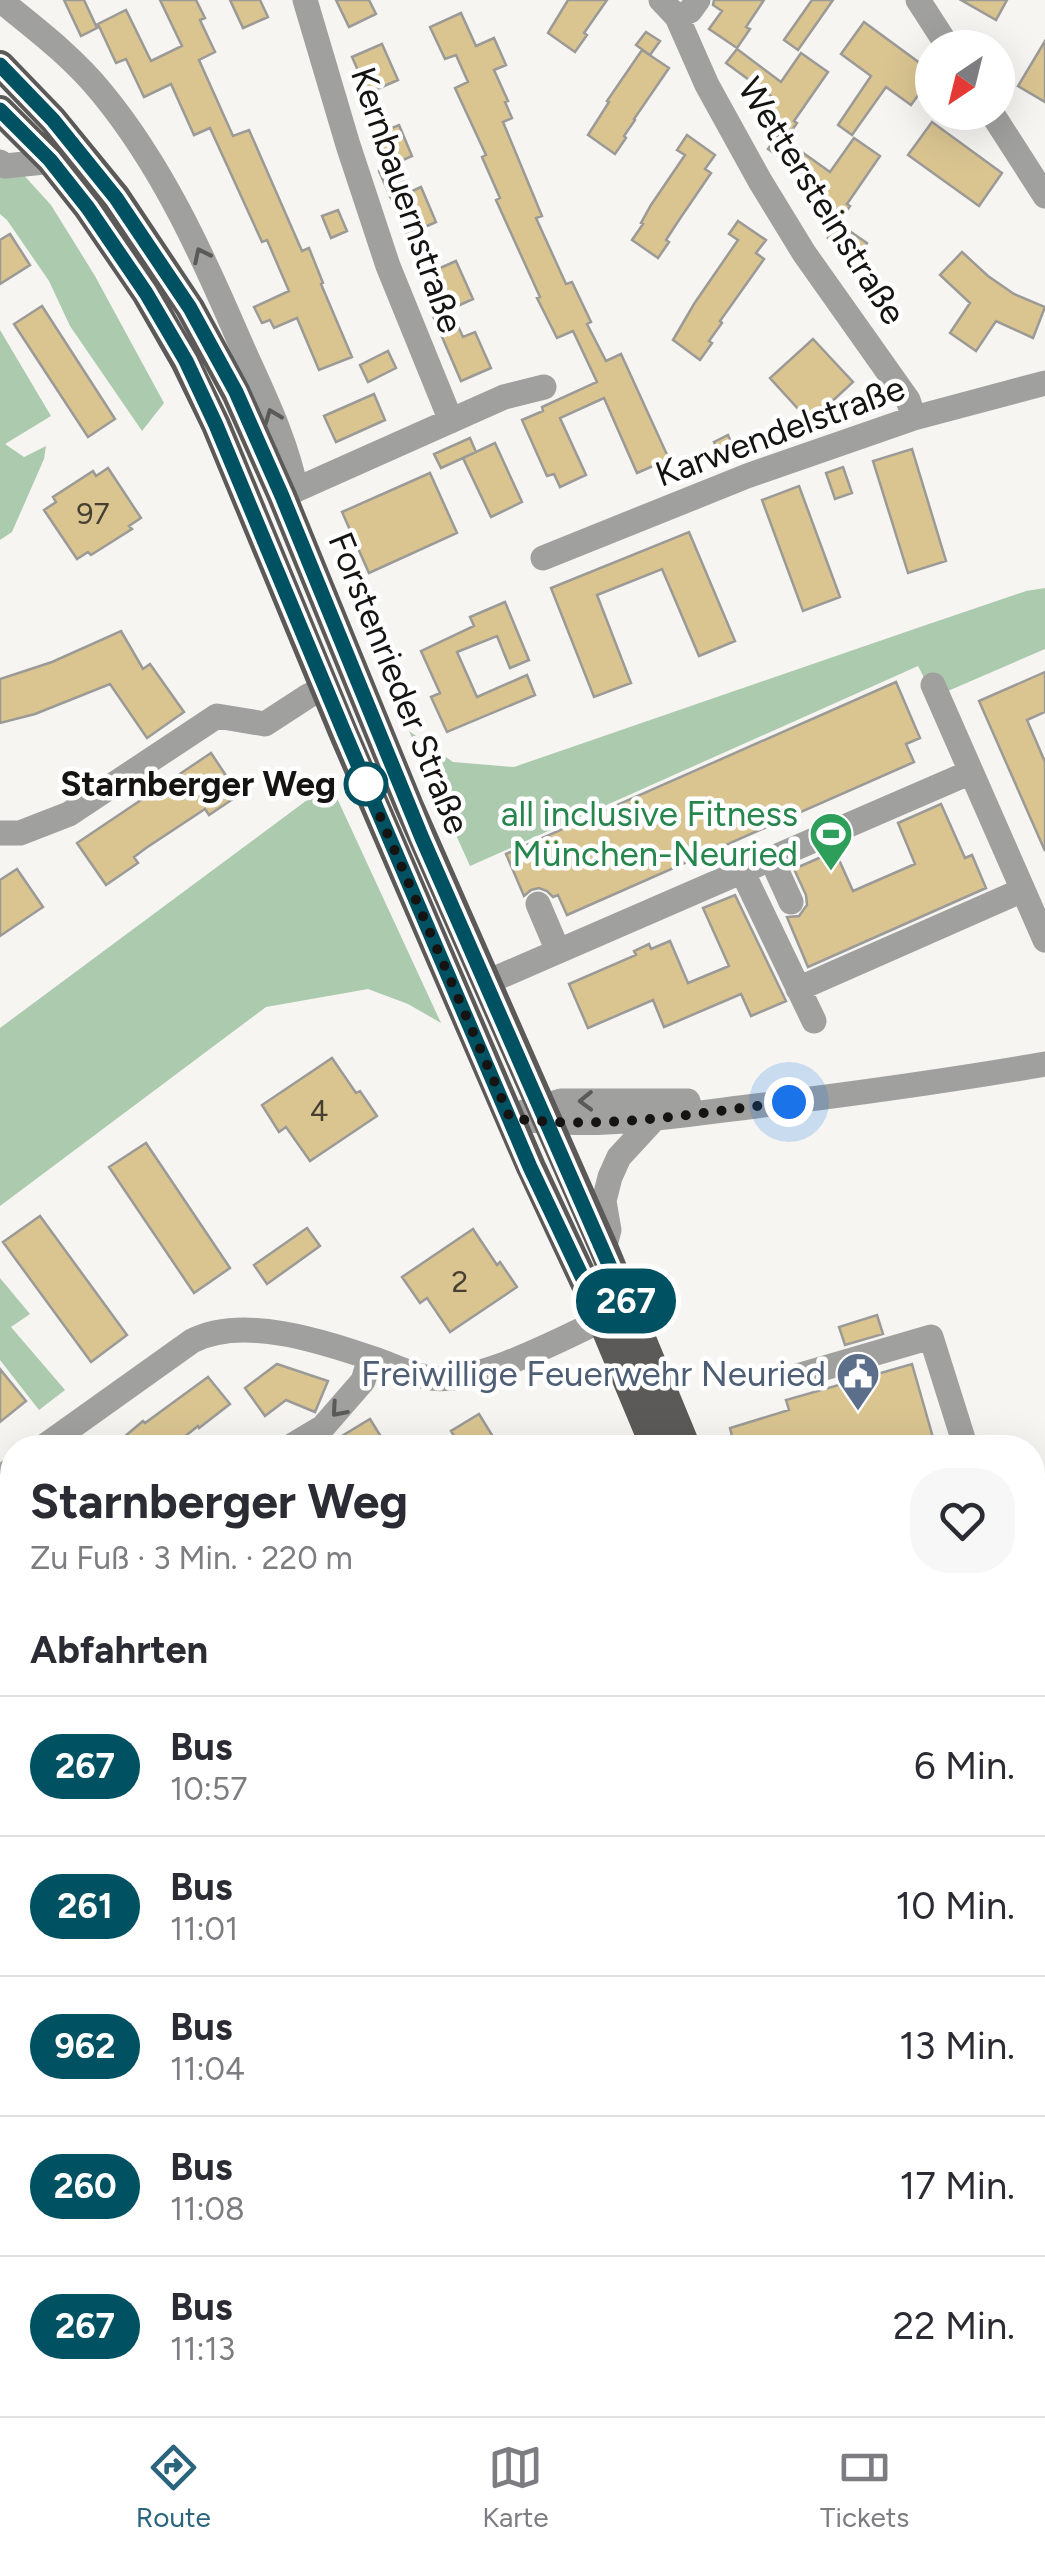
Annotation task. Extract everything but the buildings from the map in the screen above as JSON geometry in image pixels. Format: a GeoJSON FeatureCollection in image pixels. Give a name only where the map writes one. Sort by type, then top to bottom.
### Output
{"type":"FeatureCollection","features":[{"type":"Feature","properties":{"kind":"main road","name":"Forstenrieder Straße"},"geometry":{"type":"LineString","coordinates":[[0,65],[93,167],[140,230],[190,308],[289,493],[357,684],[604,1249],[615,1313],[652,1435]]}},
{"type":"Feature","properties":{"kind":"main road","name":"Forstenrieder Straße"},"geometry":{"type":"LineString","coordinates":[[0,110],[50,160],[118,250],[186,361],[530,1167],[615,1313],[679,1435]]}},
{"type":"Feature","properties":{"kind":"street"},"geometry":{"type":"LineString","coordinates":[[0,0],[68,57],[100,90],[150,159],[217,288],[264,395],[293,474],[289,493]]}},
{"type":"Feature","properties":{"kind":"street","name":"Kernbauernstraße"},"geometry":{"type":"LineString","coordinates":[[305,0],[388,266],[451,421]]}},
{"type":"Feature","properties":{"kind":"street","name":"Wettersteinstraße"},"geometry":{"type":"LineString","coordinates":[[698,0],[690,10],[669,9],[708,86],[804,252],[908,400],[914,418]]}},
{"type":"Feature","properties":{"kind":"street"},"geometry":{"type":"LineString","coordinates":[[918,0],[937,30]]}},
{"type":"Feature","properties":{"kind":"street"},"geometry":{"type":"LineString","coordinates":[[1003,130],[1045,196]]}},
{"type":"Feature","properties":{"kind":"street"},"geometry":{"type":"LineString","coordinates":[[0,162],[4,166],[72,160],[93,167]]}},
{"type":"Feature","properties":{"kind":"street","name":"Karwendelstraße"},"geometry":{"type":"LineString","coordinates":[[543,558],[747,476],[914,418],[1045,382]]}},
{"type":"Feature","properties":{"kind":"street"},"geometry":{"type":"LineString","coordinates":[[289,493],[504,397],[544,388]]}},
{"type":"Feature","properties":{"kind":"street"},"geometry":{"type":"LineString","coordinates":[[934,685],[971,772],[1033,898],[1045,940]]}},
{"type":"Feature","properties":{"kind":"street"},"geometry":{"type":"LineString","coordinates":[[0,833],[20,833],[69,814],[217,716],[265,724],[325,688]]}},
{"type":"Feature","properties":{"kind":"street"},"geometry":{"type":"LineString","coordinates":[[485,983],[971,772]]}},
{"type":"Feature","properties":{"kind":"street"},"geometry":{"type":"LineString","coordinates":[[771,858],[791,902]]}},
{"type":"Feature","properties":{"kind":"street"},"geometry":{"type":"LineString","coordinates":[[742,871],[814,1021]]}},
{"type":"Feature","properties":{"kind":"street"},"geometry":{"type":"LineString","coordinates":[[798,989],[1033,898]]}},
{"type":"Feature","properties":{"kind":"street"},"geometry":{"type":"LineString","coordinates":[[538,904],[558,951]]}},
{"type":"Feature","properties":{"kind":"street"},"geometry":{"type":"LineString","coordinates":[[510,1118],[544,1114],[583,1124],[655,1118],[961,1079],[1045,1064]]}},
{"type":"Feature","properties":{"kind":"street"},"geometry":{"type":"LineString","coordinates":[[544,1114],[561,1101],[789,1102]]}},
{"type":"Feature","properties":{"kind":"street"},"geometry":{"type":"LineString","coordinates":[[604,1249],[609,1230],[604,1201],[610,1176],[619,1157],[655,1118]]}},
{"type":"Feature","properties":{"kind":"street"},"geometry":{"type":"LineString","coordinates":[[61,1435],[206,1334],[254,1330],[292,1336],[430,1378],[466,1378],[515,1360],[615,1313]]}},
{"type":"Feature","properties":{"kind":"street"},"geometry":{"type":"LineString","coordinates":[[797,1376],[931,1336],[962,1435]]}},
{"type":"Feature","properties":{"kind":"street"},"geometry":{"type":"LineString","coordinates":[[310,1435],[323,1427],[363,1381],[370,1358]]}},
{"type":"Feature","properties":{"kind":"green space"},"geometry":{"type":"Polygon","coordinates":[[[0,149],[51,205],[95,276],[164,403],[142,431],[70,326],[49,281],[0,214],[0,149]]]}},
{"type":"Feature","properties":{"kind":"green space"},"geometry":{"type":"Polygon","coordinates":[[[0,330],[51,416],[5,444],[24,457],[46,446],[12,532],[0,540],[0,330]]]}},
{"type":"Feature","properties":{"kind":"green space"},"geometry":{"type":"Polygon","coordinates":[[[1045,588],[1045,649],[934,697],[918,666],[470,866],[409,731],[453,762],[514,767],[1026,591],[1045,588]]]}},
{"type":"Feature","properties":{"kind":"green space"},"geometry":{"type":"Polygon","coordinates":[[[330,783],[441,1023],[408,1004],[368,989],[266,1007],[0,1206],[0,1028],[330,783]]]}},
{"type":"Feature","properties":{"kind":"green space"},"geometry":{"type":"Polygon","coordinates":[[[0,1278],[30,1314],[11,1327],[65,1390],[39,1410],[0,1360],[0,1278]]]}},
{"type":"Feature","properties":{"kind":"bus line","name":"267"},"geometry":{"type":"LineString","coordinates":[[0,65],[93,167],[140,230],[190,308],[236,392],[422,838],[628,1308],[602,1319],[530,1167],[186,361],[88,208],[50,160],[0,110]]}},
{"type":"Feature","properties":{"kind":"place","name":"Starnberger Weg"},"geometry":{"type":"Point","coordinates":[366,784]}},
{"type":"Feature","properties":{"kind":"place","name":"all inclusive Fitness München-Neuried"},"geometry":{"type":"Point","coordinates":[831,872]}},
{"type":"Feature","properties":{"kind":"place","name":"Freiwillige Feuerwehr Neuried"},"geometry":{"type":"Point","coordinates":[858,1412]}},
{"type":"Feature","properties":{"kind":"route"},"geometry":{"type":"LineString","coordinates":[[366,784],[510,1118],[583,1124],[789,1102]]}}]}
